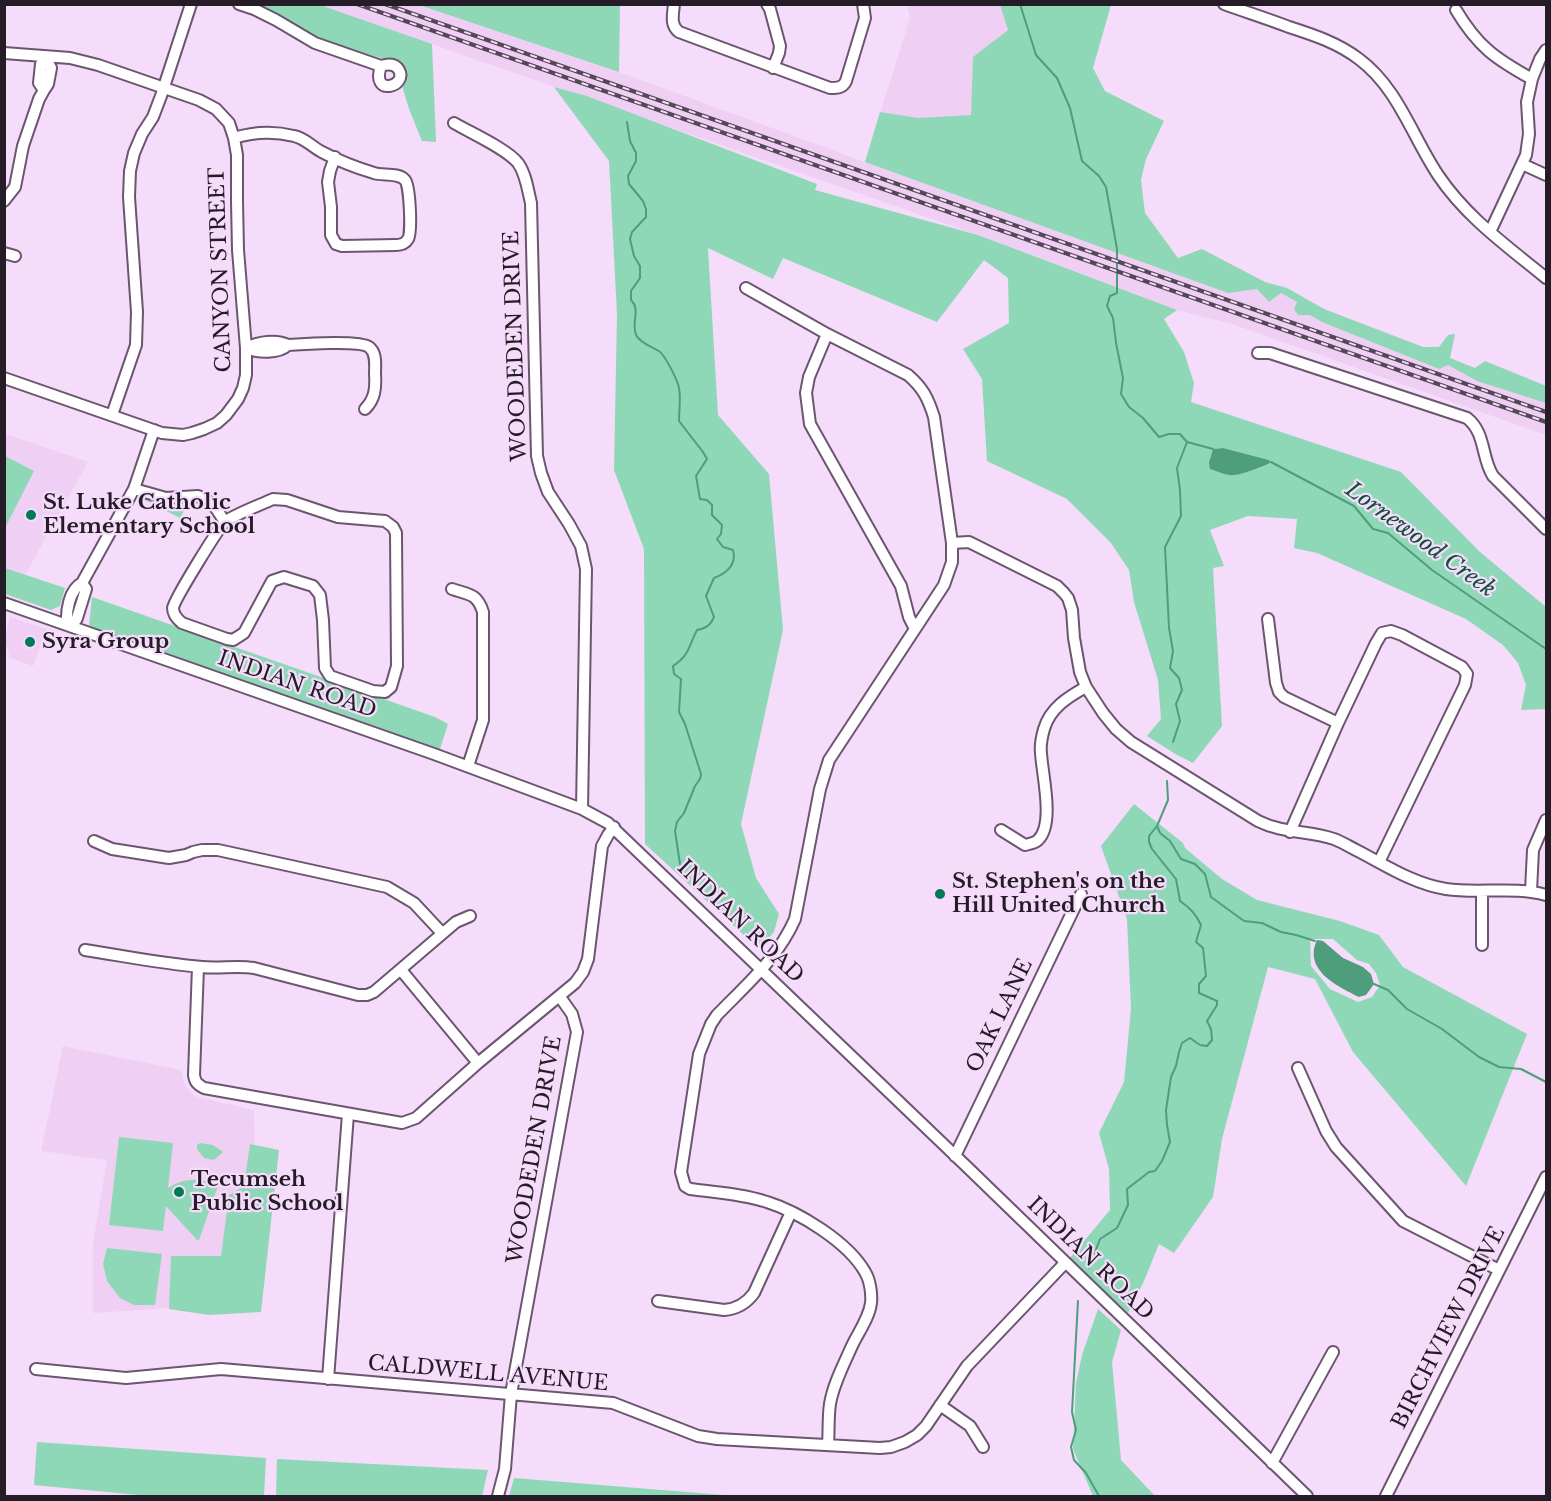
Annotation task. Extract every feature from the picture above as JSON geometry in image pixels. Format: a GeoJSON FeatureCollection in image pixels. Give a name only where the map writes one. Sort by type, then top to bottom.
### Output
{"type":"FeatureCollection","features":[{"type":"Feature","properties":{"kind":"street"},"geometry":{"type":"LineString","coordinates":[[112,415],[136,345],[137,312],[129,197],[130,171],[134,153],[153,117],[164,87],[191,4]]}},
{"type":"Feature","properties":{"kind":"street"},"geometry":{"type":"LineString","coordinates":[[239,4],[276,20],[315,44],[381,66]]}},
{"type":"Feature","properties":{"kind":"street"},"geometry":{"type":"LineString","coordinates":[[674,4],[673,24],[679,32],[830,88],[844,85],[865,18],[862,4]]}},
{"type":"Feature","properties":{"kind":"street"},"geometry":{"type":"LineString","coordinates":[[767,4],[780,45],[774,68]]}},
{"type":"Feature","properties":{"kind":"street"},"geometry":{"type":"LineString","coordinates":[[1224,4],[1330,42],[1367,64],[1391,92],[1444,184],[1474,218],[1546,278]]}},
{"type":"Feature","properties":{"kind":"street"},"geometry":{"type":"LineString","coordinates":[[1456,10],[1472,34],[1491,55],[1532,79]]}},
{"type":"Feature","properties":{"kind":"street"},"geometry":{"type":"LineString","coordinates":[[1490,232],[1528,146],[1527,102],[1532,79],[1546,50]]}},
{"type":"Feature","properties":{"kind":"street","name":"CANYON STREET"},"geometry":{"type":"LineString","coordinates":[[4,53],[70,58],[98,65],[199,100],[216,109],[229,123],[237,155],[238,250],[246,348],[246,375],[243,388],[234,406],[217,423],[192,433],[172,435],[154,430],[4,378]]}},
{"type":"Feature","properties":{"kind":"street"},"geometry":{"type":"LineString","coordinates":[[4,201],[15,188],[23,146],[44,90],[39,83],[41,64],[45,57]]}},
{"type":"Feature","properties":{"kind":"street","name":"WOODEDEN DRIVE"},"geometry":{"type":"LineString","coordinates":[[454,123],[497,147],[518,163],[525,177],[531,203],[537,456],[548,492],[581,546],[586,569],[582,809]]}},
{"type":"Feature","properties":{"kind":"street"},"geometry":{"type":"LineString","coordinates":[[234,138],[256,132],[291,135],[319,150],[374,173],[397,176],[405,180],[408,189],[410,228],[406,241],[398,245],[347,246],[334,242],[331,235],[328,182],[335,157]]}},
{"type":"Feature","properties":{"kind":"street"},"geometry":{"type":"LineString","coordinates":[[1522,164],[1546,175]]}},
{"type":"Feature","properties":{"kind":"street"},"geometry":{"type":"LineString","coordinates":[[746,288],[827,334],[908,375],[918,383],[928,399],[934,417],[952,543],[952,562],[944,585],[829,760],[820,789],[795,920],[786,939],[762,970],[717,1015],[711,1024],[699,1054],[681,1172],[685,1186],[690,1189],[765,1201],[817,1226],[858,1260],[867,1274],[871,1302],[868,1314],[842,1367],[830,1404],[828,1445]]}},
{"type":"Feature","properties":{"kind":"street"},"geometry":{"type":"LineString","coordinates":[[827,334],[809,377],[806,393],[810,424],[901,586],[909,617],[915,629]]}},
{"type":"Feature","properties":{"kind":"street"},"geometry":{"type":"LineString","coordinates":[[246,348],[256,344],[282,342],[288,345],[357,343],[369,347],[375,360],[376,387],[374,397],[365,409]]}},
{"type":"Feature","properties":{"kind":"street"},"geometry":{"type":"LineString","coordinates":[[1258,353],[1270,353],[1467,418],[1473,423],[1482,440],[1488,469],[1546,529]]}},
{"type":"Feature","properties":{"kind":"street"},"geometry":{"type":"LineString","coordinates":[[67,625],[66,613],[76,586],[82,583],[134,489],[154,430]]}},
{"type":"Feature","properties":{"kind":"street"},"geometry":{"type":"LineString","coordinates":[[134,489],[166,498],[198,496],[213,504],[225,522]]}},
{"type":"Feature","properties":{"kind":"street"},"geometry":{"type":"LineString","coordinates":[[273,499],[287,500],[338,517],[384,521],[393,527],[396,533],[398,666],[391,687],[385,692],[373,691],[330,676],[325,668],[320,595],[313,586],[284,577],[272,581],[244,633],[233,640],[182,623],[176,618],[172,610],[185,582],[225,522],[273,499]]}},
{"type":"Feature","properties":{"kind":"street"},"geometry":{"type":"LineString","coordinates":[[952,543],[975,544],[1057,586],[1068,598],[1072,610],[1080,672],[1086,687],[1116,729],[1131,742],[1258,821],[1290,832],[1335,839],[1426,884],[1447,889],[1531,891],[1546,895]]}},
{"type":"Feature","properties":{"kind":"street"},"geometry":{"type":"LineString","coordinates":[[452,589],[474,596],[480,601],[483,612],[483,720],[468,766]]}},
{"type":"Feature","properties":{"kind":"street","name":"INDIAN ROAD"},"geometry":{"type":"LineString","coordinates":[[4,603],[468,766],[582,809],[614,827],[1307,1497]]}},
{"type":"Feature","properties":{"kind":"street"},"geometry":{"type":"LineString","coordinates":[[1268,619],[1279,693],[1338,723]]}},
{"type":"Feature","properties":{"kind":"street"},"geometry":{"type":"LineString","coordinates":[[1290,832],[1338,723],[1382,633],[1391,631],[1462,667],[1467,674],[1465,685],[1379,862]]}},
{"type":"Feature","properties":{"kind":"street"},"geometry":{"type":"LineString","coordinates":[[1001,830],[1025,845],[1040,839],[1046,822],[1047,809],[1041,750],[1044,729],[1048,719],[1066,698],[1086,687]]}},
{"type":"Feature","properties":{"kind":"street"},"geometry":{"type":"LineString","coordinates":[[1531,891],[1533,850],[1546,820]]}},
{"type":"Feature","properties":{"kind":"street"},"geometry":{"type":"LineString","coordinates":[[198,967],[194,1075],[198,1085],[204,1088],[348,1114],[402,1123],[409,1121],[416,1118],[478,1063],[560,997],[583,972],[588,959],[602,846],[614,827]]}},
{"type":"Feature","properties":{"kind":"street"},"geometry":{"type":"LineString","coordinates":[[94,841],[112,849],[169,858],[202,850],[218,850],[387,887],[414,903],[442,933]]}},
{"type":"Feature","properties":{"kind":"street"},"geometry":{"type":"LineString","coordinates":[[1482,891],[1482,945]]}},
{"type":"Feature","properties":{"kind":"street","name":"OAK LANE"},"geometry":{"type":"LineString","coordinates":[[955,1156],[1081,894]]}},
{"type":"Feature","properties":{"kind":"street"},"geometry":{"type":"LineString","coordinates":[[85,950],[198,967],[254,968],[367,996],[456,922],[470,916]]}},
{"type":"Feature","properties":{"kind":"street"},"geometry":{"type":"LineString","coordinates":[[401,970],[478,1063]]}},
{"type":"Feature","properties":{"kind":"street","name":"WOODEDEN DRIVE"},"geometry":{"type":"LineString","coordinates":[[498,1497],[505,1469],[511,1394],[577,1032],[572,1014],[560,997]]}},
{"type":"Feature","properties":{"kind":"street"},"geometry":{"type":"LineString","coordinates":[[1298,1068],[1326,1131],[1336,1147],[1403,1221],[1499,1270]]}},
{"type":"Feature","properties":{"kind":"street"},"geometry":{"type":"LineString","coordinates":[[328,1379],[348,1114]]}},
{"type":"Feature","properties":{"kind":"street","name":"BIRCHVIEW DRIVE"},"geometry":{"type":"LineString","coordinates":[[1386,1497],[1546,1177]]}},
{"type":"Feature","properties":{"kind":"street"},"geometry":{"type":"LineString","coordinates":[[658,1301],[724,1310],[742,1305],[754,1293],[791,1212]]}},
{"type":"Feature","properties":{"kind":"street","name":"CALDWELL AVENUE"},"geometry":{"type":"LineString","coordinates":[[36,1369],[126,1378],[221,1370],[612,1403],[698,1436],[717,1439],[891,1447],[917,1435],[926,1426],[968,1366],[1065,1263]]}},
{"type":"Feature","properties":{"kind":"street"},"geometry":{"type":"LineString","coordinates":[[1272,1463],[1333,1352]]}},
{"type":"Feature","properties":{"kind":"street"},"geometry":{"type":"LineString","coordinates":[[940,1405],[970,1425],[983,1447]]}},
{"type":"Feature","properties":{"kind":"shaded area"},"geometry":{"type":"Polygon","coordinates":[[[252,5],[320,5],[432,44],[436,142],[422,141],[409,109],[395,62],[333,44],[313,36],[274,13],[252,5]]]}},
{"type":"Feature","properties":{"kind":"shaded area"},"geometry":{"type":"Polygon","coordinates":[[[320,5],[421,5],[619,72],[865,162],[1039,221],[1178,258],[1202,249],[1265,282],[1287,288],[1324,309],[1423,347],[1439,347],[1448,335],[1455,334],[1450,358],[1475,368],[1485,361],[1546,386],[1546,435],[1232,324],[1177,310],[978,235],[320,5]]]}},
{"type":"Feature","properties":{"kind":"shaded area"},"geometry":{"type":"Polygon","coordinates":[[[419,5],[620,5],[619,72],[419,5]]]}},
{"type":"Feature","properties":{"kind":"shaded area"},"geometry":{"type":"Polygon","coordinates":[[[907,5],[1000,5],[1019,77],[1014,105],[868,152],[910,18],[907,5]]]}},
{"type":"Feature","properties":{"kind":"shaded area"},"geometry":{"type":"Polygon","coordinates":[[[1000,5],[1111,5],[1093,68],[1105,91],[1164,121],[1146,159],[1141,180],[1145,213],[1178,258],[1202,249],[1265,282],[1287,288],[1324,309],[1423,347],[1439,347],[1448,335],[1455,334],[1450,358],[1475,368],[1485,361],[1546,386],[1546,403],[1477,381],[1448,365],[1439,369],[1322,322],[1310,315],[1298,315],[1294,309],[1297,302],[1281,293],[1269,302],[1257,289],[1228,293],[865,162],[880,112],[918,118],[971,115],[973,57],[1008,30],[1000,5]]]}},
{"type":"Feature","properties":{"kind":"shaded area"},"geometry":{"type":"Polygon","coordinates":[[[554,87],[587,96],[817,184],[815,190],[978,235],[1177,310],[1164,319],[1184,352],[1194,383],[1191,402],[1401,472],[1480,552],[1546,607],[1546,709],[1521,710],[1526,685],[1518,663],[1503,645],[1466,619],[1317,553],[1294,548],[1297,519],[1248,516],[1210,530],[1224,566],[1213,568],[1222,726],[1193,763],[1177,755],[1147,736],[1161,719],[1158,680],[1134,602],[1129,570],[1111,543],[1067,499],[987,461],[982,379],[963,349],[1009,323],[1008,278],[984,260],[937,322],[783,258],[773,279],[708,248],[718,415],[769,474],[783,630],[741,824],[756,878],[779,914],[774,932],[759,949],[645,844],[644,549],[614,470],[617,314],[609,161],[554,87]],[[1223,448],[1213,449],[1209,462],[1234,475],[1263,467],[1271,462],[1223,448]]]}},
{"type":"Feature","properties":{"kind":"shaded area","name":"St. Luke Catholic Elementary School"},"geometry":{"type":"Polygon","coordinates":[[[5,434],[88,462],[25,575],[5,568],[5,434]]]}},
{"type":"Feature","properties":{"kind":"shaded area"},"geometry":{"type":"Polygon","coordinates":[[[1223,448],[1271,462],[1234,475],[1210,469],[1209,462],[1213,449],[1223,448]]]}},
{"type":"Feature","properties":{"kind":"shaded area"},"geometry":{"type":"Polygon","coordinates":[[[5,456],[34,471],[5,528],[5,456]]]}},
{"type":"Feature","properties":{"kind":"shaded area"},"geometry":{"type":"Polygon","coordinates":[[[143,494],[173,505],[191,499],[180,518],[141,498],[143,494]]]}},
{"type":"Feature","properties":{"kind":"shaded area"},"geometry":{"type":"Polygon","coordinates":[[[5,568],[65,588],[60,606],[51,610],[5,594],[5,568]]]}},
{"type":"Feature","properties":{"kind":"shaded area"},"geometry":{"type":"Polygon","coordinates":[[[92,597],[435,717],[448,724],[440,749],[89,626],[92,597]]]}},
{"type":"Feature","properties":{"kind":"shaded area"},"geometry":{"type":"Polygon","coordinates":[[[10,617],[47,629],[33,666],[10,658],[5,639],[10,617]]]}},
{"type":"Feature","properties":{"kind":"shaded area"},"geometry":{"type":"Polygon","coordinates":[[[1134,804],[1183,843],[1185,848],[1222,879],[1257,900],[1340,921],[1379,935],[1403,967],[1527,1034],[1466,1186],[1353,1052],[1315,979],[1268,967],[1222,1139],[1213,1197],[1174,1253],[1159,1244],[1128,1313],[1070,1258],[1110,1210],[1109,1169],[1099,1133],[1124,1082],[1131,1009],[1127,919],[1101,846],[1134,804]],[[1310,939],[1311,966],[1330,989],[1358,1002],[1372,997],[1380,985],[1376,973],[1369,964],[1357,960],[1333,939],[1310,939]]]}},
{"type":"Feature","properties":{"kind":"shaded area"},"geometry":{"type":"Polygon","coordinates":[[[1317,940],[1323,941],[1343,958],[1363,967],[1371,974],[1374,984],[1366,995],[1359,997],[1324,976],[1315,960],[1314,951],[1317,940]]]}},
{"type":"Feature","properties":{"kind":"shaded area","name":"Tecumseh Public School"},"geometry":{"type":"Polygon","coordinates":[[[63,1046],[181,1070],[184,1084],[194,1096],[254,1110],[257,1298],[187,1307],[93,1313],[93,1243],[107,1160],[41,1151],[63,1046]]]}},
{"type":"Feature","properties":{"kind":"shaded area"},"geometry":{"type":"Polygon","coordinates":[[[119,1137],[173,1143],[168,1188],[180,1182],[193,1180],[205,1181],[218,1186],[199,1240],[166,1206],[163,1231],[109,1225],[119,1137]]]}},
{"type":"Feature","properties":{"kind":"shaded area"},"geometry":{"type":"Polygon","coordinates":[[[200,1143],[213,1145],[223,1152],[214,1160],[204,1158],[197,1149],[200,1143]]]}},
{"type":"Feature","properties":{"kind":"shaded area"},"geometry":{"type":"Polygon","coordinates":[[[250,1144],[279,1150],[261,1312],[209,1315],[169,1309],[171,1256],[221,1256],[229,1195],[244,1186],[250,1144]]]}},
{"type":"Feature","properties":{"kind":"shaded area"},"geometry":{"type":"Polygon","coordinates":[[[107,1248],[162,1254],[155,1305],[134,1305],[120,1298],[107,1281],[103,1264],[107,1248]]]}},
{"type":"Feature","properties":{"kind":"shaded area"},"geometry":{"type":"Polygon","coordinates":[[[1098,1309],[1121,1330],[1112,1362],[1121,1460],[1155,1496],[1093,1496],[1073,1449],[1076,1383],[1082,1355],[1098,1309]]]}},
{"type":"Feature","properties":{"kind":"shaded area"},"geometry":{"type":"Polygon","coordinates":[[[37,1442],[266,1458],[264,1496],[149,1496],[34,1485],[37,1442]]]}},
{"type":"Feature","properties":{"kind":"shaded area"},"geometry":{"type":"Polygon","coordinates":[[[277,1459],[488,1470],[482,1496],[276,1496],[277,1459]]]}},
{"type":"Feature","properties":{"kind":"shaded area"},"geometry":{"type":"Polygon","coordinates":[[[514,1478],[736,1496],[509,1496],[514,1478]]]}},
{"type":"Feature","properties":{"kind":"waterway"},"geometry":{"type":"LineString","coordinates":[[1020,4],[1036,55],[1057,78],[1070,108],[1082,161],[1099,176],[1106,187],[1117,249],[1117,293],[1110,296],[1107,306],[1113,318],[1123,378],[1121,394],[1129,407],[1143,418],[1159,437],[1180,434],[1187,442],[1177,468],[1181,516],[1165,547],[1169,628],[1173,651],[1170,668],[1179,678],[1182,690],[1176,704],[1180,721],[1173,742]]}},
{"type":"Feature","properties":{"kind":"waterway"},"geometry":{"type":"LineString","coordinates":[[627,122],[630,141],[636,153],[636,161],[628,176],[629,184],[643,201],[646,209],[646,217],[632,232],[630,239],[634,256],[640,266],[640,278],[631,291],[631,300],[636,312],[636,335],[640,340],[662,353],[676,380],[680,396],[679,421],[707,459],[696,476],[700,499],[707,500],[712,505],[712,515],[722,525],[721,534],[717,539],[723,547],[733,550],[734,555],[730,568],[714,578],[706,596],[714,617],[707,626],[697,630],[686,654],[673,666],[674,674],[681,679],[679,712],[701,774],[684,813],[677,822],[675,831],[680,864]]}},
{"type":"Feature","properties":{"kind":"waterway","name":"Lornewood Creek"},"geometry":{"type":"LineString","coordinates":[[1187,442],[1213,449]]}},
{"type":"Feature","properties":{"kind":"waterway","name":"Lornewood Creek"},"geometry":{"type":"LineString","coordinates":[[1271,462],[1354,506],[1373,529],[1388,533],[1432,570],[1546,649]]}},
{"type":"Feature","properties":{"kind":"waterway"},"geometry":{"type":"LineString","coordinates":[[1167,781],[1168,800],[1157,826],[1181,859],[1195,864],[1205,874],[1211,897],[1244,921],[1262,923],[1281,932],[1315,941]]}},
{"type":"Feature","properties":{"kind":"waterway"},"geometry":{"type":"LineString","coordinates":[[1089,1268],[1100,1239],[1117,1228],[1128,1205],[1127,1189],[1149,1172],[1155,1171],[1170,1142],[1166,1110],[1171,1077],[1182,1043],[1190,1038],[1200,1045],[1207,1046],[1212,1040],[1211,1029],[1207,1021],[1217,1001],[1199,993],[1199,984],[1206,976],[1203,948],[1196,942],[1201,925],[1187,906],[1180,901],[1176,879],[1152,849],[1149,836],[1157,826]]}},
{"type":"Feature","properties":{"kind":"waterway"},"geometry":{"type":"LineString","coordinates":[[1374,984],[1388,990],[1407,1009],[1442,1029],[1479,1057],[1499,1067],[1521,1069],[1546,1082]]}},
{"type":"Feature","properties":{"kind":"waterway"},"geometry":{"type":"LineString","coordinates":[[1078,1301],[1072,1412],[1076,1430],[1071,1447],[1074,1460],[1086,1473],[1099,1496]]}},
{"type":"Feature","properties":{"kind":"railway"},"geometry":{"type":"LineString","coordinates":[[357,4],[1546,422]]}},
{"type":"Feature","properties":{"kind":"railway"},"geometry":{"type":"LineString","coordinates":[[385,4],[1546,412]]}},
{"type":"Feature","properties":{"kind":"place","name":"St. Luke Catholic Elementary School"},"geometry":{"type":"Point","coordinates":[31,515]}},
{"type":"Feature","properties":{"kind":"place","name":"Syra Group"},"geometry":{"type":"Point","coordinates":[30,642]}},
{"type":"Feature","properties":{"kind":"place","name":"St. Stephen's on the Hill United Church"},"geometry":{"type":"Point","coordinates":[940,894]}},
{"type":"Feature","properties":{"kind":"place","name":"Tecumseh Public School"},"geometry":{"type":"Point","coordinates":[179,1192]}}]}
